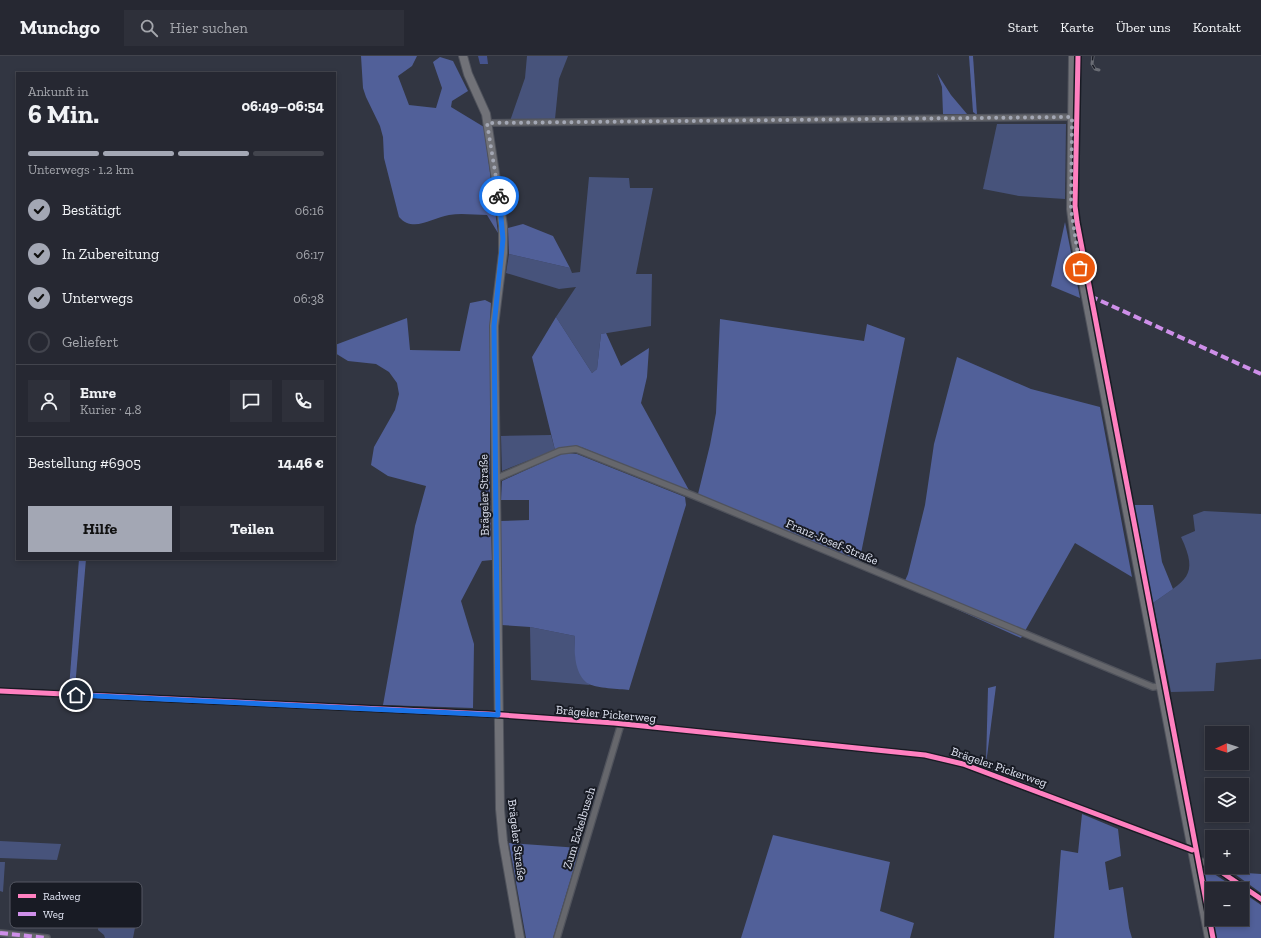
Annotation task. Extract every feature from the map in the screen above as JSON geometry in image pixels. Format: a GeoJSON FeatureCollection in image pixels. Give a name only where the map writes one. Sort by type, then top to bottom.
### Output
{"type":"FeatureCollection","features":[{"type":"Feature","properties":{"kind":"street","name":"Brägeler Straße"},"geometry":{"type":"LineString","coordinates":[[462,56],[468,74],[483,105],[501,212],[503,239],[494,326],[498,715],[501,825],[520,938]]}},
{"type":"Feature","properties":{"kind":"street"},"geometry":{"type":"LineString","coordinates":[[1074,56],[1071,209],[1075,240],[1209,938]]}},
{"type":"Feature","properties":{"kind":"street"},"geometry":{"type":"LineString","coordinates":[[487,123],[1072,117]]}},
{"type":"Feature","properties":{"kind":"street","name":"Franz-Josef-Straße"},"geometry":{"type":"LineString","coordinates":[[495,479],[560,451],[576,449],[692,495],[1153,687],[1160,686]]}},
{"type":"Feature","properties":{"kind":"street","name":"Brägeler Pickerweg"},"geometry":{"type":"LineString","coordinates":[[0,691],[498,715],[621,724],[694,733],[822,743],[947,759],[1044,794],[1183,848],[1192,850]]}},
{"type":"Feature","properties":{"kind":"street","name":"Zum Eckelbusch"},"geometry":{"type":"LineString","coordinates":[[557,938],[621,724]]}},
{"type":"Feature","properties":{"kind":"street"},"geometry":{"type":"LineString","coordinates":[[1194,860],[1205,863]]}},
{"type":"Feature","properties":{"kind":"street"},"geometry":{"type":"LineString","coordinates":[[1224,874],[1261,899]]}},
{"type":"Feature","properties":{"kind":"street"},"geometry":{"type":"LineString","coordinates":[[0,933],[47,938]]}},
{"type":"Feature","properties":{"kind":"shaded area"},"geometry":{"type":"Polygon","coordinates":[[[361,56],[417,56],[412,66],[398,76],[409,105],[436,108],[442,88],[433,62],[440,57],[453,61],[468,91],[452,101],[451,107],[484,127],[498,233],[487,215],[449,215],[416,224],[404,222],[399,217],[384,158],[383,137],[380,126],[363,88],[361,56]]]}},
{"type":"Feature","properties":{"kind":"shaded area"},"geometry":{"type":"Polygon","coordinates":[[[478,56],[487,56],[488,64],[480,64],[478,56]]]}},
{"type":"Feature","properties":{"kind":"shaded area"},"geometry":{"type":"Polygon","coordinates":[[[527,56],[568,56],[559,79],[555,119],[510,121],[525,78],[527,56]]]}},
{"type":"Feature","properties":{"kind":"shaded area"},"geometry":{"type":"Polygon","coordinates":[[[969,56],[973,56],[977,115],[973,112],[969,56]]]}},
{"type":"Feature","properties":{"kind":"shaded area"},"geometry":{"type":"Polygon","coordinates":[[[937,73],[951,95],[967,114],[943,114],[942,87],[937,73]]]}},
{"type":"Feature","properties":{"kind":"shaded area"},"geometry":{"type":"Polygon","coordinates":[[[997,124],[1066,124],[1065,199],[1019,196],[983,189],[997,124]]]}},
{"type":"Feature","properties":{"kind":"shaded area"},"geometry":{"type":"Polygon","coordinates":[[[589,177],[629,178],[630,188],[653,188],[636,274],[652,274],[651,326],[601,334],[597,369],[592,373],[556,317],[576,287],[559,289],[506,273],[509,254],[570,268],[572,273],[580,272],[589,177]]]}},
{"type":"Feature","properties":{"kind":"shaded area"},"geometry":{"type":"Polygon","coordinates":[[[1065,222],[1080,298],[1051,286],[1065,222]]]}},
{"type":"Feature","properties":{"kind":"shaded area"},"geometry":{"type":"Polygon","coordinates":[[[523,224],[553,236],[570,268],[509,254],[508,228],[523,224]]]}},
{"type":"Feature","properties":{"kind":"shaded area"},"geometry":{"type":"Polygon","coordinates":[[[485,300],[491,303],[490,499],[492,560],[482,561],[461,601],[474,644],[473,708],[383,705],[415,526],[426,486],[388,476],[371,465],[374,447],[395,410],[399,394],[397,383],[389,372],[376,364],[348,361],[336,354],[336,345],[407,318],[410,350],[460,351],[470,303],[485,300]]]}},
{"type":"Feature","properties":{"kind":"shaded area"},"geometry":{"type":"Polygon","coordinates":[[[556,317],[592,373],[597,369],[601,334],[606,333],[621,366],[649,348],[647,377],[641,403],[690,492],[581,447],[568,447],[555,450],[532,357],[556,317]]]}},
{"type":"Feature","properties":{"kind":"shaded area"},"geometry":{"type":"Polygon","coordinates":[[[720,319],[864,341],[867,324],[905,338],[859,563],[698,494],[716,413],[720,319]]]}},
{"type":"Feature","properties":{"kind":"shaded area"},"geometry":{"type":"Polygon","coordinates":[[[957,357],[1031,389],[1100,407],[1132,577],[1075,543],[1021,638],[903,585],[908,574],[925,505],[934,444],[957,357]]]}},
{"type":"Feature","properties":{"kind":"shaded area"},"geometry":{"type":"Polygon","coordinates":[[[551,435],[555,450],[502,471],[501,436],[551,435]]]}},
{"type":"Feature","properties":{"kind":"shaded area"},"geometry":{"type":"Polygon","coordinates":[[[561,454],[577,454],[685,497],[686,505],[629,690],[597,686],[589,684],[584,680],[580,675],[576,662],[575,636],[530,627],[501,625],[500,521],[529,520],[529,500],[501,500],[502,481],[561,454]]]}},
{"type":"Feature","properties":{"kind":"shaded area"},"geometry":{"type":"Polygon","coordinates":[[[1133,505],[1153,505],[1162,562],[1173,589],[1153,603],[1148,588],[1133,505]]]}},
{"type":"Feature","properties":{"kind":"shaded area"},"geometry":{"type":"Polygon","coordinates":[[[1204,511],[1261,514],[1261,659],[1216,663],[1214,691],[1171,692],[1153,603],[1174,589],[1186,576],[1189,569],[1189,561],[1187,550],[1181,537],[1195,531],[1193,515],[1204,511]]]}},
{"type":"Feature","properties":{"kind":"shaded area"},"geometry":{"type":"Polygon","coordinates":[[[79,560],[86,560],[75,688],[69,688],[79,560]]]}},
{"type":"Feature","properties":{"kind":"shaded area"},"geometry":{"type":"Polygon","coordinates":[[[530,627],[575,636],[577,662],[585,680],[590,685],[531,680],[530,627]]]}},
{"type":"Feature","properties":{"kind":"shaded area"},"geometry":{"type":"Polygon","coordinates":[[[996,686],[986,764],[988,688],[996,686]]]}},
{"type":"Feature","properties":{"kind":"shaded area"},"geometry":{"type":"Polygon","coordinates":[[[1082,814],[1118,829],[1121,856],[1105,862],[1109,890],[1123,887],[1129,928],[1132,938],[1054,938],[1061,850],[1078,853],[1082,814]]]}},
{"type":"Feature","properties":{"kind":"shaded area"},"geometry":{"type":"Polygon","coordinates":[[[773,835],[890,862],[880,911],[914,923],[910,938],[741,938],[773,835]]]}},
{"type":"Feature","properties":{"kind":"shaded area"},"geometry":{"type":"Polygon","coordinates":[[[0,841],[61,844],[57,860],[0,858],[0,841]]]}},
{"type":"Feature","properties":{"kind":"shaded area"},"geometry":{"type":"Polygon","coordinates":[[[509,843],[580,848],[553,938],[526,938],[509,843]]]}},
{"type":"Feature","properties":{"kind":"shaded area"},"geometry":{"type":"Polygon","coordinates":[[[0,862],[5,862],[3,892],[0,891],[0,862]]]}},
{"type":"Feature","properties":{"kind":"shaded area"},"geometry":{"type":"Polygon","coordinates":[[[1202,868],[1205,868],[1205,874],[1214,874],[1226,882],[1205,882],[1205,884],[1202,868]]]}},
{"type":"Feature","properties":{"kind":"shaded area"},"geometry":{"type":"Polygon","coordinates":[[[1235,874],[1261,874],[1261,893],[1249,884],[1249,882],[1246,882],[1235,874]]]}},
{"type":"Feature","properties":{"kind":"shaded area"},"geometry":{"type":"Polygon","coordinates":[[[1249,897],[1261,905],[1261,938],[1215,938],[1213,926],[1249,926],[1249,897]]]}},
{"type":"Feature","properties":{"kind":"shaded area"},"geometry":{"type":"Polygon","coordinates":[[[98,928],[135,928],[133,938],[105,938],[104,935],[98,930],[98,928]]]}},
{"type":"Feature","properties":{"kind":"railway"},"geometry":{"type":"LineString","coordinates":[[1093,56],[1092,64],[1095,69],[1099,70]]}},
{"type":"Feature","properties":{"kind":"marked path"},"geometry":{"type":"LineString","coordinates":[[1090,296],[1261,374]]}},
{"type":"Feature","properties":{"kind":"marked path"},"geometry":{"type":"LineString","coordinates":[[0,933],[47,938]]}},
{"type":"Feature","properties":{"kind":"cycle path"},"geometry":{"type":"LineString","coordinates":[[1078,56],[1075,206],[1077,222],[1213,938]]}},
{"type":"Feature","properties":{"kind":"cycle path"},"geometry":{"type":"LineString","coordinates":[[0,691],[488,714],[614,723],[925,755],[963,764],[1192,850]]}},
{"type":"Feature","properties":{"kind":"cycle path"},"geometry":{"type":"LineString","coordinates":[[1224,874],[1261,899]]}},
{"type":"Feature","properties":{"kind":"way so far"},"geometry":{"type":"LineString","coordinates":[[499,196],[487,123],[694,119],[827,120],[1072,117],[1071,209],[1080,268]]}},
{"type":"Feature","properties":{"kind":"route"},"geometry":{"type":"LineString","coordinates":[[76,695],[498,715],[494,326],[496,294],[503,253],[503,226],[499,196]]}}]}
